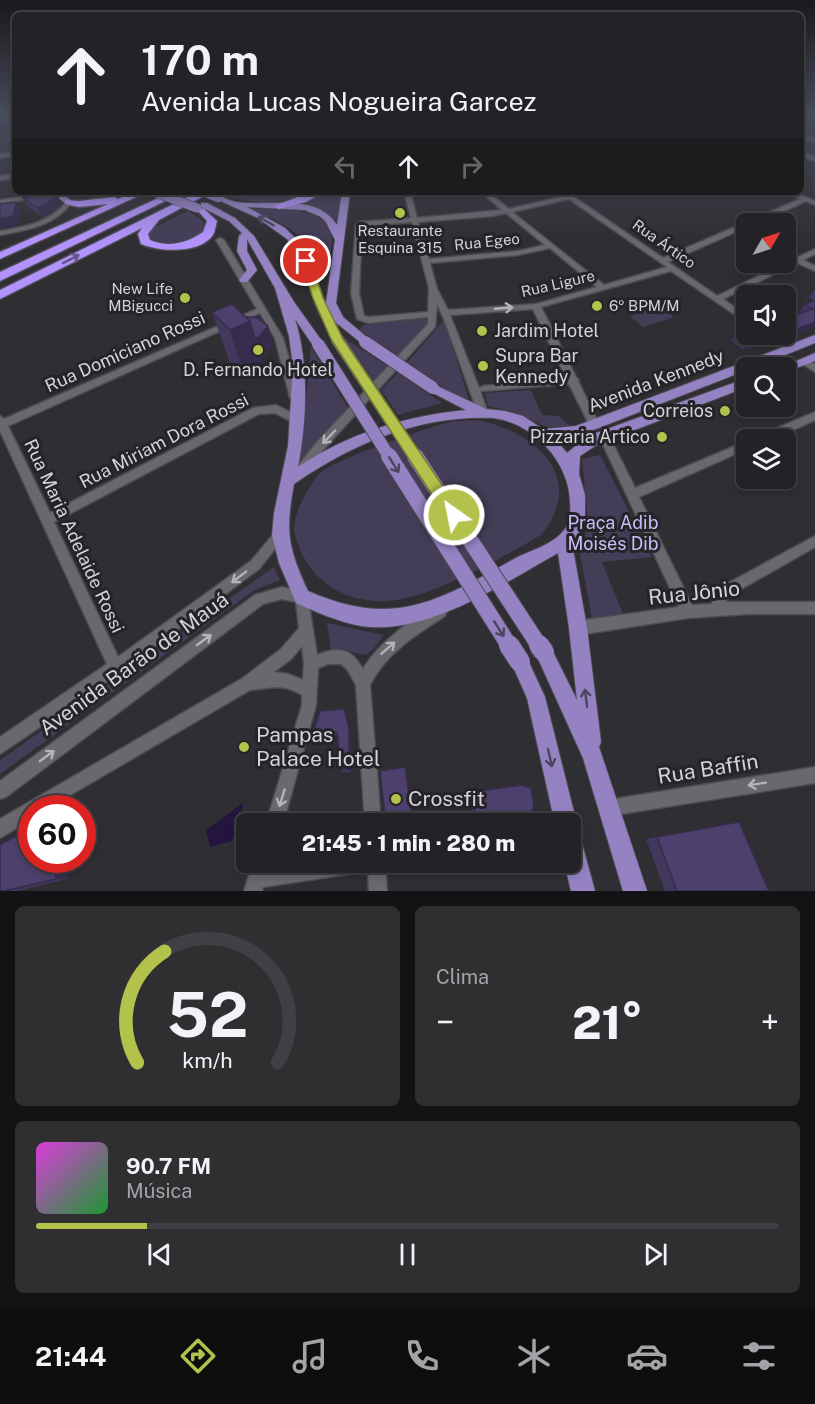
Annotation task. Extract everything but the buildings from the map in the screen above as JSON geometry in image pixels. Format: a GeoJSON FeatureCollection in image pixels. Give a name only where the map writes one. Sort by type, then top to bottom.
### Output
{"type":"FeatureCollection","features":[{"type":"Feature","properties":{"kind":"highway"},"geometry":{"type":"LineString","coordinates":[[0,252],[125,195]]}},
{"type":"Feature","properties":{"kind":"highway"},"geometry":{"type":"LineString","coordinates":[[0,256],[135,195]]}},
{"type":"Feature","properties":{"kind":"highway"},"geometry":{"type":"LineString","coordinates":[[0,277],[163,195]]}},
{"type":"Feature","properties":{"kind":"highway"},"geometry":{"type":"LineString","coordinates":[[0,268],[172,195]]}},
{"type":"Feature","properties":{"kind":"highway"},"geometry":{"type":"LineString","coordinates":[[0,295],[198,195]]}},
{"type":"Feature","properties":{"kind":"highway"},"geometry":{"type":"LineString","coordinates":[[279,206],[313,195]]}},
{"type":"Feature","properties":{"kind":"highway"},"geometry":{"type":"LineString","coordinates":[[69,202],[79,204],[114,200]]}},
{"type":"Feature","properties":{"kind":"highway"},"geometry":{"type":"LineString","coordinates":[[157,216],[144,231],[144,240],[152,245],[174,247],[196,242],[208,234],[212,221],[201,208]]}},
{"type":"Feature","properties":{"kind":"highway"},"geometry":{"type":"LineString","coordinates":[[0,285],[68,241]]}},
{"type":"Feature","properties":{"kind":"main road"},"geometry":{"type":"LineString","coordinates":[[57,195],[69,202]]}},
{"type":"Feature","properties":{"kind":"main road"},"geometry":{"type":"LineString","coordinates":[[162,195],[225,213],[241,225],[269,263],[280,288],[298,351],[294,476],[281,513],[280,535],[287,563],[302,597],[336,613],[366,619],[402,616],[453,602],[564,543],[575,524],[578,508],[574,476],[567,462],[542,434],[512,417],[483,413],[443,416],[404,423],[343,446],[294,476]]}},
{"type":"Feature","properties":{"kind":"main road"},"geometry":{"type":"LineString","coordinates":[[175,195],[228,224],[269,263]]}},
{"type":"Feature","properties":{"kind":"main road"},"geometry":{"type":"LineString","coordinates":[[211,195],[231,202],[279,206],[320,213],[331,223],[339,239]]}},
{"type":"Feature","properties":{"kind":"main road"},"geometry":{"type":"LineString","coordinates":[[346,195],[330,295],[332,307],[342,323],[365,342],[433,388],[483,413]]}},
{"type":"Feature","properties":{"kind":"main road"},"geometry":{"type":"LineString","coordinates":[[231,202],[295,241],[306,261],[318,298],[337,339],[544,652],[593,756],[634,891]]}},
{"type":"Feature","properties":{"kind":"main road"},"geometry":{"type":"LineString","coordinates":[[243,236],[242,251],[252,270],[244,280]]}},
{"type":"Feature","properties":{"kind":"main road"},"geometry":{"type":"LineString","coordinates":[[280,288],[520,662],[536,697],[563,813]]}},
{"type":"Feature","properties":{"kind":"main road","name":"Avenida Kennedy"},"geometry":{"type":"LineString","coordinates":[[542,434],[569,434],[815,339]]}},
{"type":"Feature","properties":{"kind":"main road","name":"Avenida Kennedy"},"geometry":{"type":"LineString","coordinates":[[574,476],[573,454],[593,440],[736,386]]}},
{"type":"Feature","properties":{"kind":"main road"},"geometry":{"type":"LineString","coordinates":[[564,543],[578,628],[593,756]]}},
{"type":"Feature","properties":{"kind":"main road"},"geometry":{"type":"LineString","coordinates":[[578,873],[583,891]]}},
{"type":"Feature","properties":{"kind":"street"},"geometry":{"type":"LineString","coordinates":[[294,476],[430,329],[433,314],[432,288],[408,195]]}},
{"type":"Feature","properties":{"kind":"street"},"geometry":{"type":"LineString","coordinates":[[488,195],[603,288]]}},
{"type":"Feature","properties":{"kind":"street"},"geometry":{"type":"LineString","coordinates":[[433,314],[365,320],[358,315],[355,293],[358,225],[507,211],[564,195]]}},
{"type":"Feature","properties":{"kind":"street","name":"Rua Ártico"},"geometry":{"type":"LineString","coordinates":[[569,195],[736,312]]}},
{"type":"Feature","properties":{"kind":"street"},"geometry":{"type":"LineString","coordinates":[[796,195],[815,203]]}},
{"type":"Feature","properties":{"kind":"street"},"geometry":{"type":"LineString","coordinates":[[0,202],[42,197]]}},
{"type":"Feature","properties":{"kind":"street"},"geometry":{"type":"LineString","coordinates":[[774,213],[806,199]]}},
{"type":"Feature","properties":{"kind":"street"},"geometry":{"type":"LineString","coordinates":[[0,232],[40,223],[61,213],[69,202]]}},
{"type":"Feature","properties":{"kind":"street"},"geometry":{"type":"LineString","coordinates":[[663,261],[736,229]]}},
{"type":"Feature","properties":{"kind":"street"},"geometry":{"type":"LineString","coordinates":[[220,240],[284,347],[298,403]]}},
{"type":"Feature","properties":{"kind":"street","name":"Rua Egeo"},"geometry":{"type":"LineString","coordinates":[[426,261],[518,253],[550,246]]}},
{"type":"Feature","properties":{"kind":"street"},"geometry":{"type":"LineString","coordinates":[[717,299],[815,251]]}},
{"type":"Feature","properties":{"kind":"street"},"geometry":{"type":"LineString","coordinates":[[798,260],[815,269]]}},
{"type":"Feature","properties":{"kind":"street","name":"Rua Ligure"},"geometry":{"type":"LineString","coordinates":[[446,313],[536,306],[673,268]]}},
{"type":"Feature","properties":{"kind":"street"},"geometry":{"type":"LineString","coordinates":[[432,288],[446,313],[483,413]]}},
{"type":"Feature","properties":{"kind":"street"},"geometry":{"type":"LineString","coordinates":[[536,306],[594,424]]}},
{"type":"Feature","properties":{"kind":"street","name":"Rua Domiciano Rossi"},"geometry":{"type":"LineString","coordinates":[[1,423],[263,309]]}},
{"type":"Feature","properties":{"kind":"street"},"geometry":{"type":"LineString","coordinates":[[784,345],[788,348]]}},
{"type":"Feature","properties":{"kind":"street"},"geometry":{"type":"LineString","coordinates":[[809,359],[815,369]]}},
{"type":"Feature","properties":{"kind":"street"},"geometry":{"type":"LineString","coordinates":[[483,389],[574,380]]}},
{"type":"Feature","properties":{"kind":"street","name":"Rua Miriam Dora Rossi"},"geometry":{"type":"LineString","coordinates":[[47,520],[257,411],[276,409],[297,421]]}},
{"type":"Feature","properties":{"kind":"street"},"geometry":{"type":"LineString","coordinates":[[785,429],[815,416]]}},
{"type":"Feature","properties":{"kind":"street","name":"Rua Maria Adelaide Rossi"},"geometry":{"type":"LineString","coordinates":[[1,423],[116,667]]}},
{"type":"Feature","properties":{"kind":"street"},"geometry":{"type":"LineString","coordinates":[[604,436],[688,612]]}},
{"type":"Feature","properties":{"kind":"street"},"geometry":{"type":"LineString","coordinates":[[633,494],[736,450]]}},
{"type":"Feature","properties":{"kind":"street","name":"Avenida Barão de Mauá"},"geometry":{"type":"LineString","coordinates":[[0,746],[116,667],[255,565],[280,535]]}},
{"type":"Feature","properties":{"kind":"street"},"geometry":{"type":"LineString","coordinates":[[720,609],[718,601],[724,592],[815,541]]}},
{"type":"Feature","properties":{"kind":"street","name":"Avenida Barão de Mauá"},"geometry":{"type":"LineString","coordinates":[[0,791],[260,599],[282,592],[302,597]]}},
{"type":"Feature","properties":{"kind":"street"},"geometry":{"type":"LineString","coordinates":[[277,813],[309,705],[311,664],[302,597]]}},
{"type":"Feature","properties":{"kind":"street"},"geometry":{"type":"LineString","coordinates":[[363,684],[372,664],[388,648],[453,602]]}},
{"type":"Feature","properties":{"kind":"street","name":"Rua Jônio"},"geometry":{"type":"LineString","coordinates":[[578,628],[720,609],[815,608]]}},
{"type":"Feature","properties":{"kind":"street"},"geometry":{"type":"LineString","coordinates":[[56,795],[248,683],[286,654],[307,629]]}},
{"type":"Feature","properties":{"kind":"street"},"geometry":{"type":"LineString","coordinates":[[311,664],[328,657],[344,657],[352,664],[363,684],[372,813]]}},
{"type":"Feature","properties":{"kind":"street"},"geometry":{"type":"LineString","coordinates":[[248,683],[281,678],[291,680],[310,692]]}},
{"type":"Feature","properties":{"kind":"street","name":"Rua Baffin"},"geometry":{"type":"LineString","coordinates":[[608,808],[815,775]]}},
{"type":"Feature","properties":{"kind":"street"},"geometry":{"type":"LineString","coordinates":[[0,829],[18,818]]}},
{"type":"Feature","properties":{"kind":"street"},"geometry":{"type":"LineString","coordinates":[[257,878],[292,873]]}},
{"type":"Feature","properties":{"kind":"street"},"geometry":{"type":"LineString","coordinates":[[377,873],[378,891]]}},
{"type":"Feature","properties":{"kind":"green space"},"geometry":{"type":"Polygon","coordinates":[[[222,195],[306,195],[288,200],[264,202],[222,195]]]}},
{"type":"Feature","properties":{"kind":"green space"},"geometry":{"type":"Polygon","coordinates":[[[318,195],[341,195],[337,221],[326,213],[292,206],[318,195]]]}},
{"type":"Feature","properties":{"kind":"green space"},"geometry":{"type":"Polygon","coordinates":[[[251,209],[302,212],[324,222],[330,231],[332,244],[324,281],[310,250],[299,236],[284,225],[251,209]]]}},
{"type":"Feature","properties":{"kind":"green space"},"geometry":{"type":"Polygon","coordinates":[[[188,211],[203,221],[206,231],[183,243],[169,245],[146,236],[151,229],[188,211]]]}},
{"type":"Feature","properties":{"kind":"green space"},"geometry":{"type":"Polygon","coordinates":[[[659,306],[674,317],[643,327],[630,316],[659,306]]]}},
{"type":"Feature","properties":{"kind":"green space"},"geometry":{"type":"Polygon","coordinates":[[[424,319],[429,322],[399,356],[359,330],[363,325],[424,319]]]}},
{"type":"Feature","properties":{"kind":"green space"},"geometry":{"type":"Polygon","coordinates":[[[444,320],[469,400],[448,391],[408,362],[444,320]]]}},
{"type":"Feature","properties":{"kind":"green space"},"geometry":{"type":"Polygon","coordinates":[[[344,338],[389,367],[374,381],[344,338]]]}},
{"type":"Feature","properties":{"kind":"green space"},"geometry":{"type":"Polygon","coordinates":[[[311,347],[349,410],[300,463],[311,347]]]}},
{"type":"Feature","properties":{"kind":"green space"},"geometry":{"type":"Polygon","coordinates":[[[398,373],[442,403],[398,415],[381,390],[398,373]]]}},
{"type":"Feature","properties":{"kind":"green space"},"geometry":{"type":"Polygon","coordinates":[[[531,390],[542,415],[559,416],[570,426],[546,427],[514,412],[488,406],[485,393],[531,390]]]}},
{"type":"Feature","properties":{"kind":"green space"},"geometry":{"type":"Polygon","coordinates":[[[477,420],[498,426],[535,446],[548,460],[557,476],[559,495],[554,514],[541,535],[466,576],[405,598],[374,601],[349,596],[337,591],[317,576],[302,554],[294,528],[303,500],[319,474],[360,453],[421,431],[449,422],[477,420]]]}},
{"type":"Feature","properties":{"kind":"green space","name":"Praça Adib Moisés Dib"},"geometry":{"type":"Polygon","coordinates":[[[600,455],[652,557],[602,562],[623,614],[592,618],[580,555],[588,522],[582,459],[600,455]]]}},
{"type":"Feature","properties":{"kind":"green space"},"geometry":{"type":"Polygon","coordinates":[[[274,567],[280,580],[253,591],[0,774],[0,760],[274,567]]]}},
{"type":"Feature","properties":{"kind":"green space"},"geometry":{"type":"Polygon","coordinates":[[[327,623],[384,635],[366,654],[341,649],[331,650],[327,623]]]}},
{"type":"Feature","properties":{"kind":"shaded area"},"geometry":{"type":"Polygon","coordinates":[[[244,802],[241,813],[236,813],[236,828],[232,841],[210,847],[206,830],[244,802]]]}},
{"type":"Feature","properties":{"kind":"place","name":"Restaurante Esquina 315"},"geometry":{"type":"Point","coordinates":[400,213]}},
{"type":"Feature","properties":{"kind":"place","name":"New Life MBigucci"},"geometry":{"type":"Point","coordinates":[185,298]}},
{"type":"Feature","properties":{"kind":"place","name":"6º BPM/M"},"geometry":{"type":"Point","coordinates":[597,306]}},
{"type":"Feature","properties":{"kind":"place","name":"Jardim Hotel"},"geometry":{"type":"Point","coordinates":[482,331]}},
{"type":"Feature","properties":{"kind":"place","name":"D. Fernando Hotel"},"geometry":{"type":"Point","coordinates":[258,350]}},
{"type":"Feature","properties":{"kind":"place","name":"Supra Bar Kennedy"},"geometry":{"type":"Point","coordinates":[483,366]}},
{"type":"Feature","properties":{"kind":"place","name":"Correios"},"geometry":{"type":"Point","coordinates":[725,411]}},
{"type":"Feature","properties":{"kind":"place","name":"Pizzaria Artico"},"geometry":{"type":"Point","coordinates":[662,437]}},
{"type":"Feature","properties":{"kind":"place","name":"Pampas Palace Hotel"},"geometry":{"type":"Point","coordinates":[244,747]}},
{"type":"Feature","properties":{"kind":"place","name":"Crossfit"},"geometry":{"type":"Point","coordinates":[396,799]}},
{"type":"Feature","properties":{"kind":"route"},"geometry":{"type":"LineString","coordinates":[[306,261],[318,298],[337,339],[454,515]]}}]}
